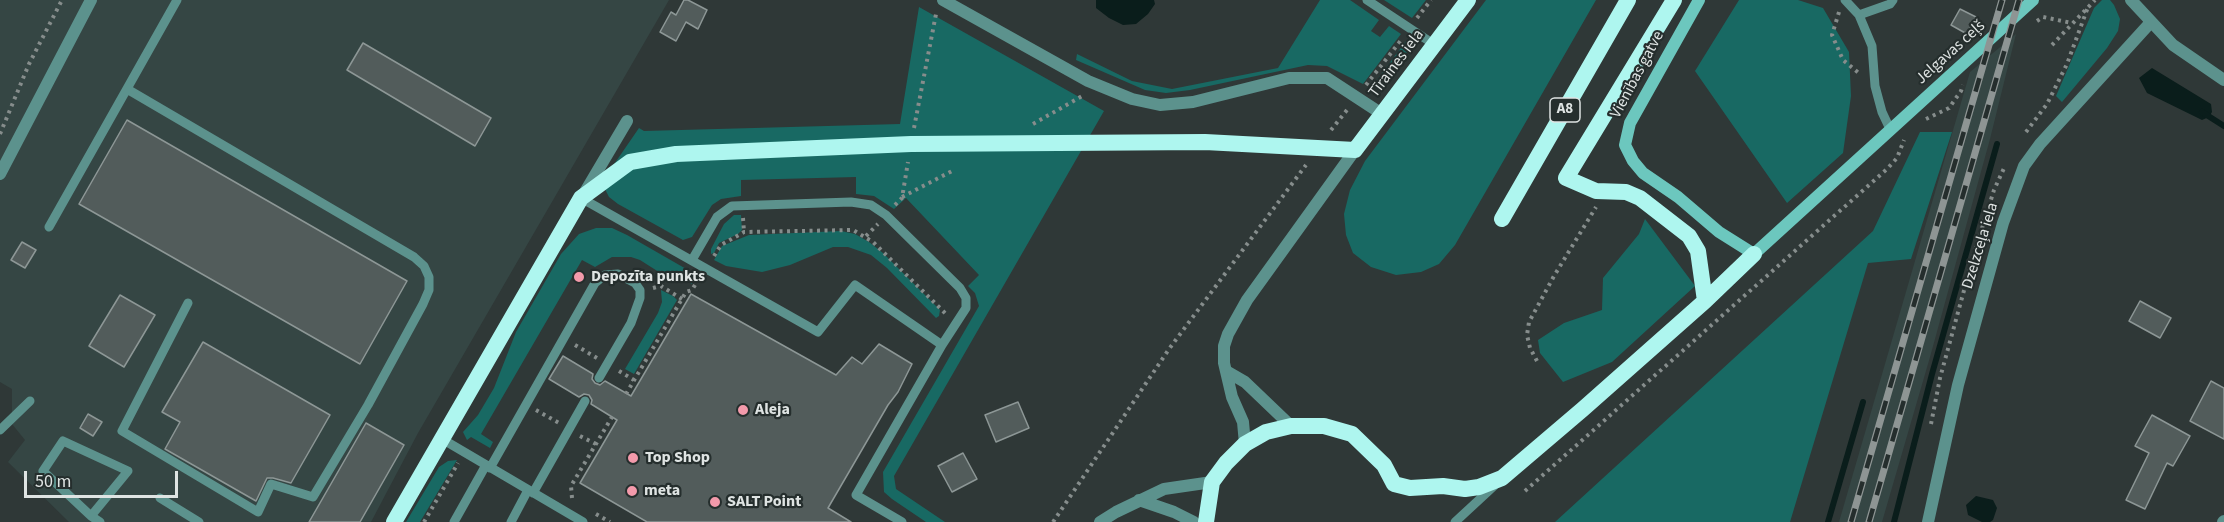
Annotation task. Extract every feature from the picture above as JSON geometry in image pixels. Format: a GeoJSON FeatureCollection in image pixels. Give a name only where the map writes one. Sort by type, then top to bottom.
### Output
{"type":"FeatureCollection","features":[{"type":"Feature","properties":{"kind":"highway","name":"Tīraines iela"},"geometry":{"type":"LineString","coordinates":[[1355,150],[1468,0]]}},
{"type":"Feature","properties":{"kind":"highway","name":"A8"},"geometry":{"type":"LineString","coordinates":[[1502,219],[1628,0]]}},
{"type":"Feature","properties":{"kind":"highway","name":"Vienības gatve"},"geometry":{"type":"LineString","coordinates":[[1674,0],[1566,178],[1596,190],[1626,192],[1640,198],[1689,236],[1698,251],[1705,301]]}},
{"type":"Feature","properties":{"kind":"highway"},"geometry":{"type":"LineString","coordinates":[[394,522],[581,198],[630,162],[676,154],[911,144],[1205,142],[1355,150]]}},
{"type":"Feature","properties":{"kind":"highway"},"geometry":{"type":"LineString","coordinates":[[1206,522],[1212,482],[1226,463],[1245,444],[1266,432],[1291,426],[1324,426],[1352,434],[1384,465],[1394,484],[1410,488],[1443,486],[1465,489],[1479,487],[1502,478],[1705,301],[1754,254]]}},
{"type":"Feature","properties":{"kind":"main road","name":"Vienības gatve"},"geometry":{"type":"LineString","coordinates":[[1699,0],[1630,123],[1625,145],[1633,161],[1643,173],[1678,197],[1719,232],[1754,254]]}},
{"type":"Feature","properties":{"kind":"main road","name":"Jelgavas ceļš"},"geometry":{"type":"LineString","coordinates":[[1890,129],[2033,0]]}},
{"type":"Feature","properties":{"kind":"main road"},"geometry":{"type":"LineString","coordinates":[[1754,254],[1890,129]]}},
{"type":"Feature","properties":{"kind":"street"},"geometry":{"type":"LineString","coordinates":[[0,174],[91,0]]}},
{"type":"Feature","properties":{"kind":"street"},"geometry":{"type":"LineString","coordinates":[[2131,0],[2173,45],[2224,80]]}},
{"type":"Feature","properties":{"kind":"street"},"geometry":{"type":"LineString","coordinates":[[940,4],[1100,87],[1132,99],[1160,105],[1193,102],[1290,78],[1327,78],[1383,114]]}},
{"type":"Feature","properties":{"kind":"street","name":"Dzelzceļa iela"},"geometry":{"type":"LineString","coordinates":[[1928,522],[1958,385],[2003,223],[2024,166],[2040,144],[2151,22]]}},
{"type":"Feature","properties":{"kind":"street"},"geometry":{"type":"LineString","coordinates":[[581,198],[627,121]]}},
{"type":"Feature","properties":{"kind":"street"},"geometry":{"type":"LineString","coordinates":[[1245,444],[1243,422],[1232,397],[1226,371],[1224,346],[1228,334],[1247,300],[1355,150]]}},
{"type":"Feature","properties":{"kind":"street"},"geometry":{"type":"LineString","coordinates":[[1226,371],[1245,382],[1291,426]]}},
{"type":"Feature","properties":{"kind":"street"},"geometry":{"type":"LineString","coordinates":[[1100,522],[1164,489],[1212,482]]}},
{"type":"Feature","properties":{"kind":"street"},"geometry":{"type":"LineString","coordinates":[[1139,501],[1174,512],[1194,522]]}},
{"type":"Feature","properties":{"kind":"lane"},"geometry":{"type":"LineString","coordinates":[[49,227],[177,0]]}},
{"type":"Feature","properties":{"kind":"lane"},"geometry":{"type":"LineString","coordinates":[[1367,0],[1435,45]]}},
{"type":"Feature","properties":{"kind":"lane"},"geometry":{"type":"LineString","coordinates":[[1845,0],[1859,15],[1872,45],[1875,86],[1882,112],[1890,129]]}},
{"type":"Feature","properties":{"kind":"lane"},"geometry":{"type":"LineString","coordinates":[[1859,15],[1890,4],[1893,0]]}},
{"type":"Feature","properties":{"kind":"lane"},"geometry":{"type":"LineString","coordinates":[[127,89],[414,257],[424,266],[429,277],[429,291],[423,304],[368,405],[313,497],[271,484],[258,512],[122,431],[188,303]]}},
{"type":"Feature","properties":{"kind":"lane"},"geometry":{"type":"LineString","coordinates":[[581,198],[818,332],[855,285],[942,345]]}},
{"type":"Feature","properties":{"kind":"lane"},"geometry":{"type":"LineString","coordinates":[[692,260],[717,217],[732,206],[851,202],[871,205],[886,215],[960,288],[966,298],[966,308],[942,345],[856,495],[896,520]]}},
{"type":"Feature","properties":{"kind":"lane"},"geometry":{"type":"LineString","coordinates":[[454,522],[596,283],[605,275],[618,274],[627,277],[640,290],[640,298],[631,322],[599,378]]}},
{"type":"Feature","properties":{"kind":"lane"},"geometry":{"type":"LineString","coordinates":[[0,430],[30,401]]}},
{"type":"Feature","properties":{"kind":"lane"},"geometry":{"type":"LineString","coordinates":[[511,522],[585,401]]}},
{"type":"Feature","properties":{"kind":"lane"},"geometry":{"type":"LineString","coordinates":[[442,439],[576,520]]}},
{"type":"Feature","properties":{"kind":"lane"},"geometry":{"type":"LineString","coordinates":[[63,441],[128,471],[95,519],[43,471],[63,441]]}},
{"type":"Feature","properties":{"kind":"lane"},"geometry":{"type":"LineString","coordinates":[[1455,522],[1502,478]]}},
{"type":"Feature","properties":{"kind":"lane"},"geometry":{"type":"LineString","coordinates":[[160,498],[199,522]]}},
{"type":"Feature","properties":{"kind":"path"},"geometry":{"type":"LineString","coordinates":[[0,134],[29,64],[62,0]]}},
{"type":"Feature","properties":{"kind":"path"},"geometry":{"type":"LineString","coordinates":[[1342,116],[1431,0]]}},
{"type":"Feature","properties":{"kind":"path"},"geometry":{"type":"LineString","coordinates":[[2052,45],[2095,0]]}},
{"type":"Feature","properties":{"kind":"path"},"geometry":{"type":"LineString","coordinates":[[902,198],[940,4]]}},
{"type":"Feature","properties":{"kind":"path"},"geometry":{"type":"LineString","coordinates":[[1839,9],[1832,35],[1843,60],[1875,86]]}},
{"type":"Feature","properties":{"kind":"path"},"geometry":{"type":"LineString","coordinates":[[2019,14],[2034,23],[2043,17],[2072,23]]}},
{"type":"Feature","properties":{"kind":"path"},"geometry":{"type":"LineString","coordinates":[[1032,124],[1100,87]]}},
{"type":"Feature","properties":{"kind":"path"},"geometry":{"type":"LineString","coordinates":[[1053,522],[1183,329],[1317,149]]}},
{"type":"Feature","properties":{"kind":"path"},"geometry":{"type":"LineString","coordinates":[[1525,491],[1887,169]]}},
{"type":"Feature","properties":{"kind":"path"},"geometry":{"type":"LineString","coordinates":[[866,236],[902,198],[954,170]]}},
{"type":"Feature","properties":{"kind":"path"},"geometry":{"type":"LineString","coordinates":[[626,393],[686,292],[692,290],[721,245],[744,232],[853,230],[866,236],[957,325]]}},
{"type":"Feature","properties":{"kind":"path"},"geometry":{"type":"LineString","coordinates":[[640,290],[661,286],[682,299]]}},
{"type":"Feature","properties":{"kind":"path"},"geometry":{"type":"LineString","coordinates":[[574,501],[571,496],[571,486],[612,417]]}},
{"type":"Feature","properties":{"kind":"path"},"geometry":{"type":"LineString","coordinates":[[424,522],[459,461]]}},
{"type":"Feature","properties":{"kind":"path"},"geometry":{"type":"LineString","coordinates":[[592,512],[610,522]]}},
{"type":"Feature","properties":{"kind":"shaded area"},"geometry":{"type":"Polygon","coordinates":[[[0,0],[669,0],[418,433],[371,522],[69,522],[8,462],[25,440],[12,424],[12,389],[0,382],[0,0]]]}},
{"type":"Feature","properties":{"kind":"shaded area"},"geometry":{"type":"Polygon","coordinates":[[[1096,0],[1154,0],[1155,4],[1148,14],[1136,24],[1123,25],[1096,8],[1096,0]]]}},
{"type":"Feature","properties":{"kind":"shaded area"},"geometry":{"type":"Polygon","coordinates":[[[1320,0],[1350,0],[1379,20],[1371,31],[1380,37],[1389,26],[1401,34],[1363,84],[1327,66],[1308,65],[1166,93],[1145,90],[1076,60],[1077,54],[1132,81],[1172,89],[1278,68],[1320,0]]]}},
{"type":"Feature","properties":{"kind":"shaded area"},"geometry":{"type":"Polygon","coordinates":[[[1384,0],[1426,0],[1412,18],[1384,0]]]}},
{"type":"Feature","properties":{"kind":"shaded area"},"geometry":{"type":"Polygon","coordinates":[[[1486,0],[1596,0],[1455,245],[1439,264],[1421,272],[1396,275],[1371,267],[1353,253],[1346,235],[1344,214],[1350,190],[1365,161],[1486,0]]]}},
{"type":"Feature","properties":{"kind":"shaded area"},"geometry":{"type":"Polygon","coordinates":[[[1739,0],[1798,0],[1823,8],[1849,52],[1851,96],[1843,153],[1787,203],[1695,71],[1739,0]]]}},
{"type":"Feature","properties":{"kind":"shaded area"},"geometry":{"type":"Polygon","coordinates":[[[2102,0],[2110,0],[2114,5],[2120,19],[2118,31],[2107,48],[2062,102],[2056,96],[2094,8],[2102,0]]]}},
{"type":"Feature","properties":{"kind":"shaded area"},"geometry":{"type":"Polygon","coordinates":[[[919,7],[1104,111],[894,476],[896,489],[945,522],[926,522],[892,499],[884,492],[883,472],[979,306],[975,293],[968,286],[979,275],[906,198],[894,209],[874,196],[856,194],[856,177],[741,180],[741,196],[721,199],[712,205],[692,237],[683,240],[618,204],[609,197],[605,189],[608,173],[639,128],[644,131],[900,124],[919,7]]]}},
{"type":"Feature","properties":{"kind":"shaded area"},"geometry":{"type":"Polygon","coordinates":[[[2016,34],[1990,139],[1882,522],[1839,522],[1970,72],[2016,34]]]}},
{"type":"Feature","properties":{"kind":"shaded area"},"geometry":{"type":"Polygon","coordinates":[[[1406,41],[1408,50],[1398,69],[1391,78],[1374,84],[1406,41]]]}},
{"type":"Feature","properties":{"kind":"shaded area"},"geometry":{"type":"Polygon","coordinates":[[[2152,68],[2211,104],[2212,112],[2209,117],[2202,120],[2147,93],[2139,78],[2152,68]]]}},
{"type":"Feature","properties":{"kind":"shaded area"},"geometry":{"type":"Polygon","coordinates":[[[1920,132],[1952,132],[1911,259],[1868,263],[1790,522],[1555,522],[1873,231],[1920,132]]]}},
{"type":"Feature","properties":{"kind":"shaded area"},"geometry":{"type":"Polygon","coordinates":[[[734,215],[741,215],[742,230],[719,243],[714,253],[711,254],[711,249],[724,224],[734,215]]]}},
{"type":"Feature","properties":{"kind":"shaded area"},"geometry":{"type":"Polygon","coordinates":[[[1645,219],[1695,286],[1612,362],[1563,382],[1540,353],[1538,340],[1564,323],[1602,310],[1603,278],[1639,234],[1645,219]]]}},
{"type":"Feature","properties":{"kind":"shaded area"},"geometry":{"type":"Polygon","coordinates":[[[596,228],[612,228],[688,270],[693,279],[692,284],[669,272],[662,274],[631,257],[612,257],[595,267],[582,260],[481,434],[493,442],[490,448],[471,437],[467,440],[463,432],[478,415],[494,388],[516,332],[561,254],[579,234],[596,228]]]}},
{"type":"Feature","properties":{"kind":"shaded area"},"geometry":{"type":"Polygon","coordinates":[[[841,231],[855,234],[883,253],[940,310],[939,316],[936,318],[887,268],[871,255],[848,247],[833,247],[790,265],[762,272],[726,266],[714,260],[722,246],[749,235],[841,231]]]}},
{"type":"Feature","properties":{"kind":"shaded area"},"geometry":{"type":"Polygon","coordinates":[[[661,290],[677,300],[634,374],[625,369],[658,313],[662,302],[661,290]]]}},
{"type":"Feature","properties":{"kind":"shaded area"},"geometry":{"type":"Polygon","coordinates":[[[457,460],[420,522],[406,522],[439,467],[448,461],[457,460]]]}},
{"type":"Feature","properties":{"kind":"shaded area"},"geometry":{"type":"Polygon","coordinates":[[[1976,496],[1993,500],[1997,508],[1990,522],[1982,522],[1968,515],[1966,505],[1976,496]]]}},
{"type":"Feature","properties":{"kind":"building"},"geometry":{"type":"Polygon","coordinates":[[[684,0],[707,10],[698,29],[686,22],[676,41],[660,32],[671,12],[676,15],[684,0]]]}},
{"type":"Feature","properties":{"kind":"building"},"geometry":{"type":"Polygon","coordinates":[[[1960,9],[1976,17],[1967,34],[1951,25],[1960,9]]]}},
{"type":"Feature","properties":{"kind":"building"},"geometry":{"type":"Polygon","coordinates":[[[363,43],[491,118],[475,146],[347,70],[363,43]]]}},
{"type":"Feature","properties":{"kind":"building"},"geometry":{"type":"Polygon","coordinates":[[[127,120],[407,281],[360,364],[79,204],[127,120]]]}},
{"type":"Feature","properties":{"kind":"building"},"geometry":{"type":"Polygon","coordinates":[[[22,242],[36,250],[25,268],[11,260],[22,242]]]}},
{"type":"Feature","properties":{"kind":"building","name":"Aleja"},"geometry":{"type":"Polygon","coordinates":[[[691,294],[836,375],[852,357],[862,364],[879,344],[912,364],[898,392],[888,405],[828,508],[851,522],[647,522],[580,483],[617,420],[591,404],[592,400],[589,395],[584,394],[579,397],[549,379],[563,356],[593,374],[592,379],[595,383],[600,385],[605,381],[631,396],[691,294]]]}},
{"type":"Feature","properties":{"kind":"building"},"geometry":{"type":"Polygon","coordinates":[[[120,295],[155,315],[124,367],[89,346],[120,295]]]}},
{"type":"Feature","properties":{"kind":"building"},"geometry":{"type":"Polygon","coordinates":[[[2140,301],[2171,318],[2160,338],[2129,321],[2140,301]]]}},
{"type":"Feature","properties":{"kind":"building"},"geometry":{"type":"Polygon","coordinates":[[[203,342],[330,415],[291,483],[267,478],[256,501],[165,449],[180,422],[162,412],[203,342]]]}},
{"type":"Feature","properties":{"kind":"building"},"geometry":{"type":"Polygon","coordinates":[[[2211,381],[2224,388],[2224,439],[2190,421],[2211,381]]]}},
{"type":"Feature","properties":{"kind":"building"},"geometry":{"type":"Polygon","coordinates":[[[1018,402],[1029,428],[996,442],[985,415],[1018,402]]]}},
{"type":"Feature","properties":{"kind":"building"},"geometry":{"type":"Polygon","coordinates":[[[88,414],[102,422],[93,436],[80,428],[88,414]]]}},
{"type":"Feature","properties":{"kind":"building"},"geometry":{"type":"Polygon","coordinates":[[[2152,415],[2190,436],[2173,466],[2167,463],[2145,509],[2126,500],[2149,453],[2135,446],[2152,415]]]}},
{"type":"Feature","properties":{"kind":"building"},"geometry":{"type":"Polygon","coordinates":[[[366,423],[404,445],[360,522],[309,522],[366,423]]]}},
{"type":"Feature","properties":{"kind":"building"},"geometry":{"type":"Polygon","coordinates":[[[963,453],[977,479],[952,492],[938,466],[963,453]]]}},
{"type":"Feature","properties":{"kind":"waterway"},"geometry":{"type":"LineString","coordinates":[[2202,112],[2224,126]]}},
{"type":"Feature","properties":{"kind":"waterway"},"geometry":{"type":"LineString","coordinates":[[1894,522],[1932,374],[1997,144]]}},
{"type":"Feature","properties":{"kind":"waterway"},"geometry":{"type":"LineString","coordinates":[[1828,522],[1863,402]]}},
{"type":"Feature","properties":{"kind":"railway"},"geometry":{"type":"LineString","coordinates":[[1851,522],[2002,0]]}},
{"type":"Feature","properties":{"kind":"railway"},"geometry":{"type":"LineString","coordinates":[[1869,522],[2019,0]]}},
{"type":"Feature","properties":{"kind":"place","name":"Depozīta punkts"},"geometry":{"type":"Point","coordinates":[579,277]}},
{"type":"Feature","properties":{"kind":"place","name":"Aleja"},"geometry":{"type":"Point","coordinates":[743,410]}},
{"type":"Feature","properties":{"kind":"place","name":"Top Shop"},"geometry":{"type":"Point","coordinates":[633,458]}},
{"type":"Feature","properties":{"kind":"place","name":"meta"},"geometry":{"type":"Point","coordinates":[632,491]}},
{"type":"Feature","properties":{"kind":"place","name":"SALT Point"},"geometry":{"type":"Point","coordinates":[715,502]}}]}
